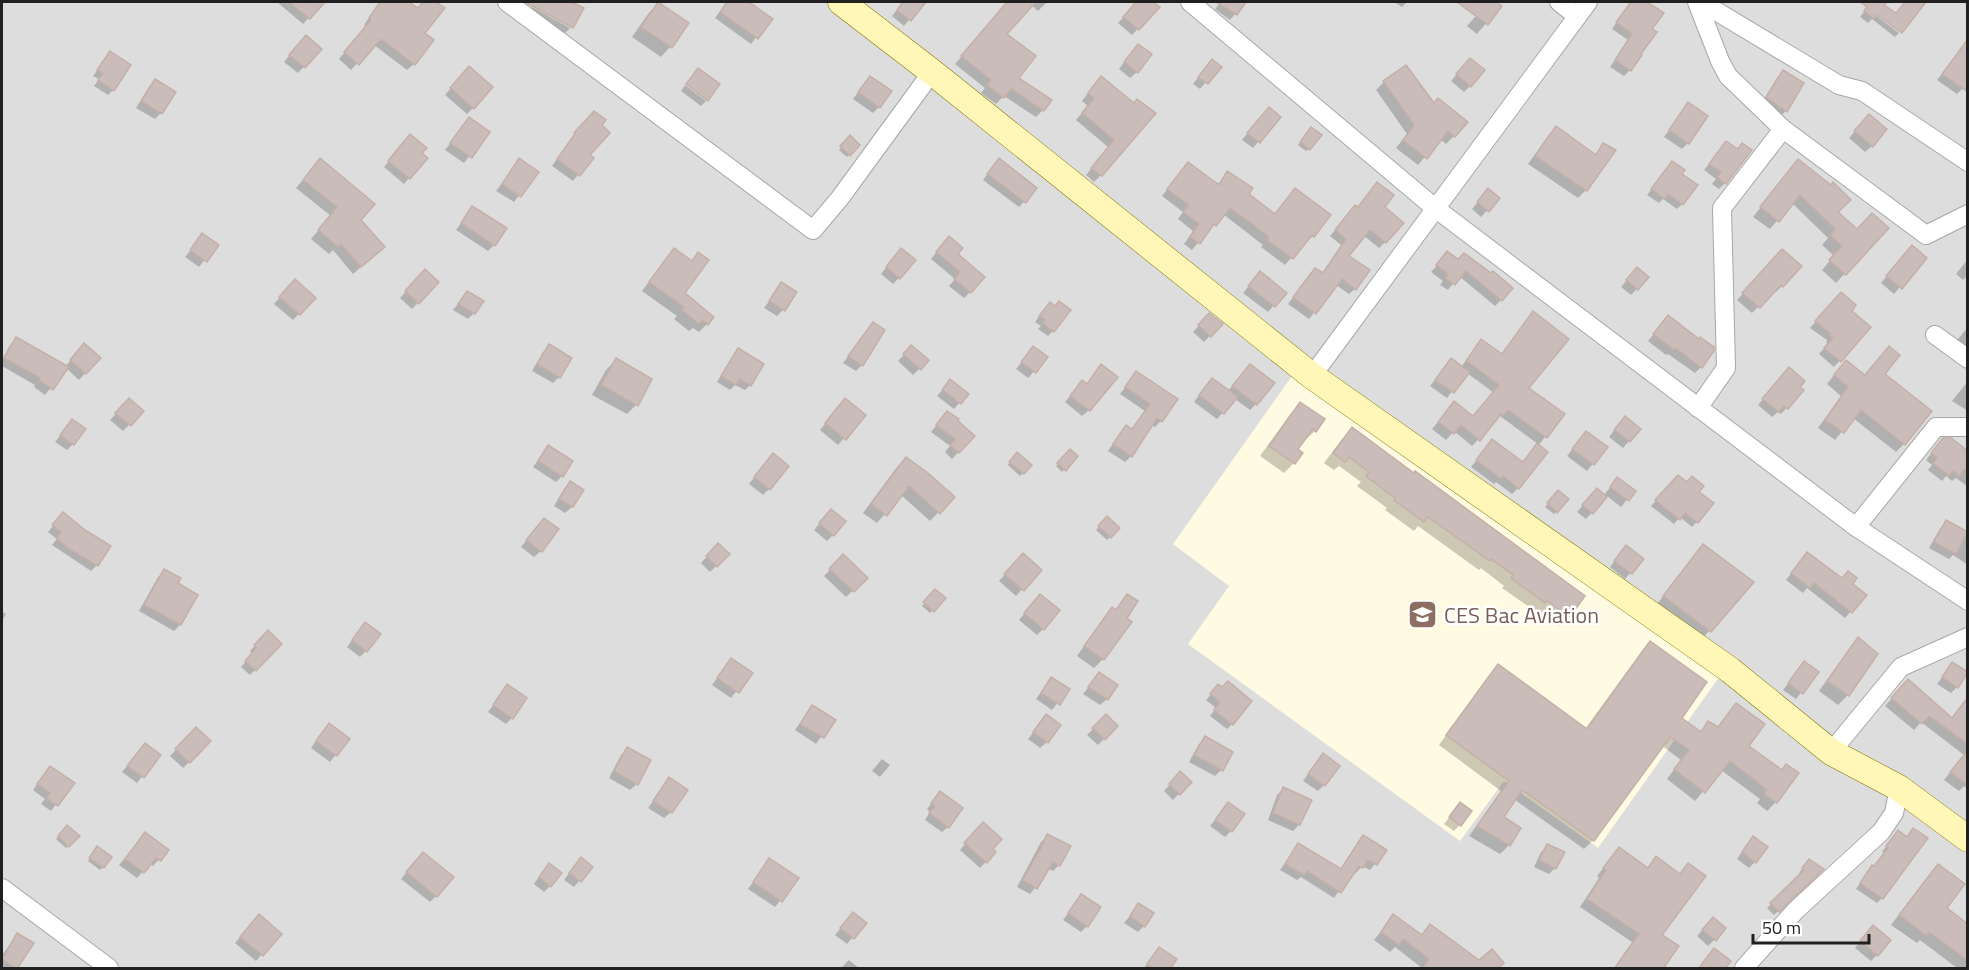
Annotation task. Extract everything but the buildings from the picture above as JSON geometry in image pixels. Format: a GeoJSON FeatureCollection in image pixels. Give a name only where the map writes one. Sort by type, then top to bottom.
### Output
{"type":"FeatureCollection","features":[{"type":"Feature","properties":{"kind":"street"},"geometry":{"type":"LineString","coordinates":[[507,2],[813,230],[840,198],[932,72]]}},
{"type":"Feature","properties":{"kind":"street"},"geometry":{"type":"LineString","coordinates":[[841,2],[1312,376],[1730,670],[1831,752],[1899,788],[1968,839]]}},
{"type":"Feature","properties":{"kind":"street"},"geometry":{"type":"LineString","coordinates":[[1190,2],[1435,208],[1856,527],[1968,601]]}},
{"type":"Feature","properties":{"kind":"street"},"geometry":{"type":"LineString","coordinates":[[1559,2],[1577,16]]}},
{"type":"Feature","properties":{"kind":"street"},"geometry":{"type":"LineString","coordinates":[[1312,376],[1588,2]]}},
{"type":"Feature","properties":{"kind":"street"},"geometry":{"type":"LineString","coordinates":[[1699,2],[1720,61],[1728,76],[1783,129],[1926,235],[1968,214]]}},
{"type":"Feature","properties":{"kind":"street"},"geometry":{"type":"LineString","coordinates":[[1699,2],[1839,86],[1862,91],[1968,162]]}},
{"type":"Feature","properties":{"kind":"street"},"geometry":{"type":"LineString","coordinates":[[1698,408],[1726,368],[1722,208],[1783,129]]}},
{"type":"Feature","properties":{"kind":"street"},"geometry":{"type":"LineString","coordinates":[[1935,334],[1968,359]]}},
{"type":"Feature","properties":{"kind":"street"},"geometry":{"type":"LineString","coordinates":[[1856,527],[1936,427],[1968,427]]}},
{"type":"Feature","properties":{"kind":"street"},"geometry":{"type":"LineString","coordinates":[[1831,752],[1900,667],[1968,637]]}},
{"type":"Feature","properties":{"kind":"street"},"geometry":{"type":"LineString","coordinates":[[1744,969],[1796,910],[1881,832],[1894,813],[1899,788]]}},
{"type":"Feature","properties":{"kind":"street"},"geometry":{"type":"LineString","coordinates":[[2,888],[108,969]]}},
{"type":"Feature","properties":{"kind":"shaded area"},"geometry":{"type":"Polygon","coordinates":[[[2,2],[1967,2],[1967,968],[2,968],[2,2]]]}},
{"type":"Feature","properties":{"kind":"shaded area","name":"CES Bac Aviation"},"geometry":{"type":"Polygon","coordinates":[[[1292,376],[1722,673],[1598,848],[1504,781],[1460,841],[1188,644],[1229,586],[1173,544],[1292,376]]]}},
{"type":"Feature","properties":{"kind":"place","name":"CES Bac Aviation"},"geometry":{"type":"Point","coordinates":[1423,615]}}]}
